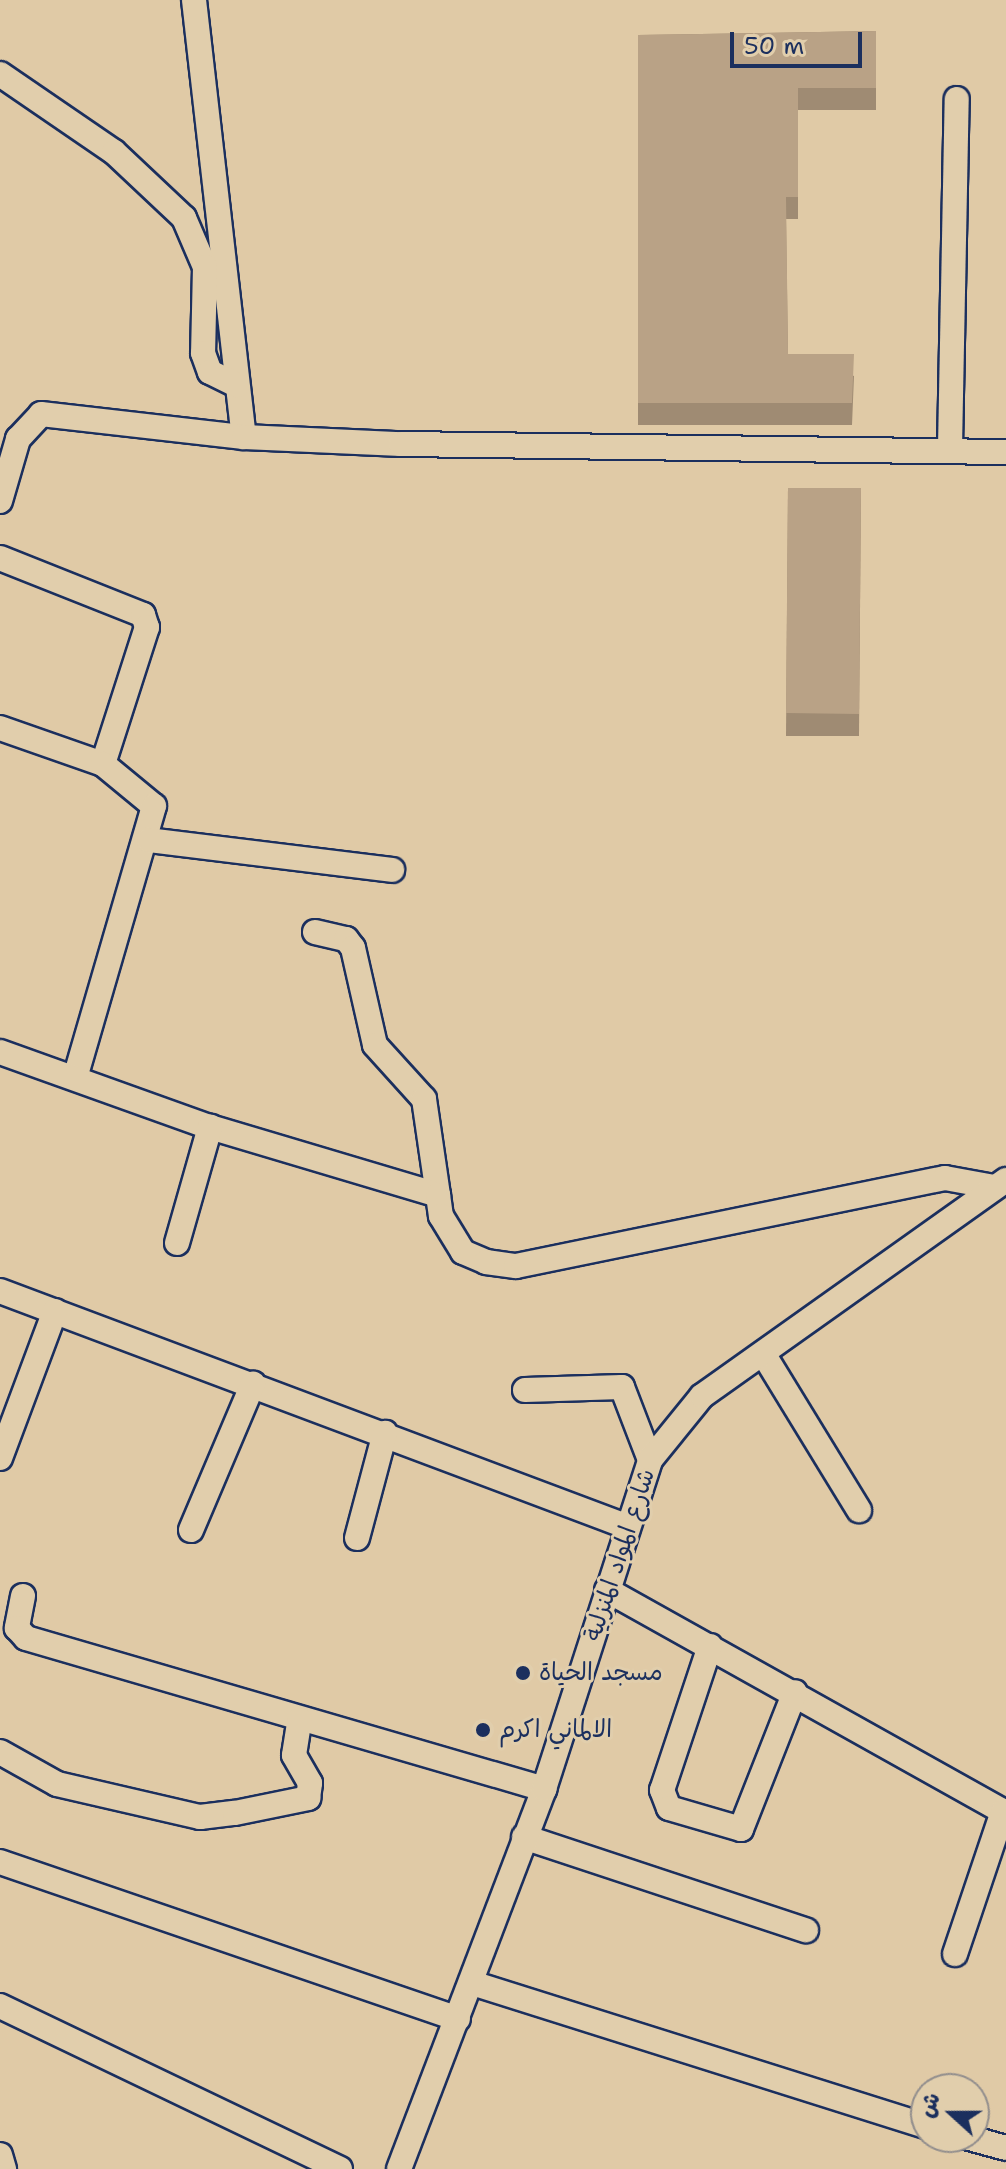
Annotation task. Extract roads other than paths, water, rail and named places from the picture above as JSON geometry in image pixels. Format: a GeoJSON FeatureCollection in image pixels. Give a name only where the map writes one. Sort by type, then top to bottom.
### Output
{"type":"FeatureCollection","features":[{"type":"Feature","properties":{"kind":"street"},"geometry":{"type":"LineString","coordinates":[[194,0],[244,437]]}},
{"type":"Feature","properties":{"kind":"street"},"geometry":{"type":"LineString","coordinates":[[0,74],[114,152],[184,218],[205,267],[203,353],[210,372],[237,385]]}},
{"type":"Feature","properties":{"kind":"street"},"geometry":{"type":"LineString","coordinates":[[950,448],[957,99]]}},
{"type":"Feature","properties":{"kind":"street"},"geometry":{"type":"LineString","coordinates":[[0,501],[18,439],[41,414],[244,437],[950,448],[1006,452]]}},
{"type":"Feature","properties":{"kind":"street"},"geometry":{"type":"LineString","coordinates":[[0,558],[143,615],[147,627],[103,764]]}},
{"type":"Feature","properties":{"kind":"street"},"geometry":{"type":"LineString","coordinates":[[0,728],[103,764],[154,806],[149,840],[75,1078]]}},
{"type":"Feature","properties":{"kind":"street"},"geometry":{"type":"LineString","coordinates":[[149,840],[392,870]]}},
{"type":"Feature","properties":{"kind":"street"},"geometry":{"type":"LineString","coordinates":[[315,932],[346,939],[353,948],[375,1045],[424,1099],[441,1216],[463,1252],[516,1266],[945,1178],[1000,1184]]}},
{"type":"Feature","properties":{"kind":"street"},"geometry":{"type":"LineString","coordinates":[[0,1052],[210,1127],[438,1195]]}},
{"type":"Feature","properties":{"kind":"street"},"geometry":{"type":"LineString","coordinates":[[177,1243],[210,1127]]}},
{"type":"Feature","properties":{"kind":"street","name":"شارع المواد المنزلية"},"geometry":{"type":"LineString","coordinates":[[399,2169],[544,1789],[626,1526],[650,1460],[702,1396],[764,1355],[1000,1184]]}},
{"type":"Feature","properties":{"kind":"street"},"geometry":{"type":"LineString","coordinates":[[0,1291],[626,1526]]}},
{"type":"Feature","properties":{"kind":"street"},"geometry":{"type":"LineString","coordinates":[[0,1458],[55,1311]]}},
{"type":"Feature","properties":{"kind":"street"},"geometry":{"type":"LineString","coordinates":[[764,1355],[859,1510]]}},
{"type":"Feature","properties":{"kind":"street"},"geometry":{"type":"LineString","coordinates":[[191,1530],[253,1384]]}},
{"type":"Feature","properties":{"kind":"street"},"geometry":{"type":"LineString","coordinates":[[525,1390],[622,1387],[650,1460]]}},
{"type":"Feature","properties":{"kind":"street"},"geometry":{"type":"LineString","coordinates":[[357,1538],[385,1433]]}},
{"type":"Feature","properties":{"kind":"street"},"geometry":{"type":"LineString","coordinates":[[607,1590],[795,1692],[1004,1812],[955,1954]]}},
{"type":"Feature","properties":{"kind":"street"},"geometry":{"type":"LineString","coordinates":[[23,1596],[17,1628],[26,1638],[544,1789]]}},
{"type":"Feature","properties":{"kind":"street"},"geometry":{"type":"LineString","coordinates":[[710,1646],[662,1790],[669,1808],[741,1829],[795,1692]]}},
{"type":"Feature","properties":{"kind":"street"},"geometry":{"type":"LineString","coordinates":[[0,1752],[57,1784],[200,1817],[308,1798],[310,1783],[294,1755],[300,1719]]}},
{"type":"Feature","properties":{"kind":"street"},"geometry":{"type":"LineString","coordinates":[[524,1837],[806,1930]]}},
{"type":"Feature","properties":{"kind":"street"},"geometry":{"type":"LineString","coordinates":[[0,1862],[458,2019]]}},
{"type":"Feature","properties":{"kind":"street"},"geometry":{"type":"LineString","coordinates":[[472,1983],[910,2121]]}},
{"type":"Feature","properties":{"kind":"street"},"geometry":{"type":"LineString","coordinates":[[1,2007],[340,2169]]}},
{"type":"Feature","properties":{"kind":"street"},"geometry":{"type":"LineString","coordinates":[[0,2155],[4,2169]]}},
{"type":"Feature","properties":{"kind":"place","name":"مسجد الحياة"},"geometry":{"type":"Point","coordinates":[523,1673]}},
{"type":"Feature","properties":{"kind":"place","name":"الالماني اكرم"},"geometry":{"type":"Point","coordinates":[483,1730]}}]}
